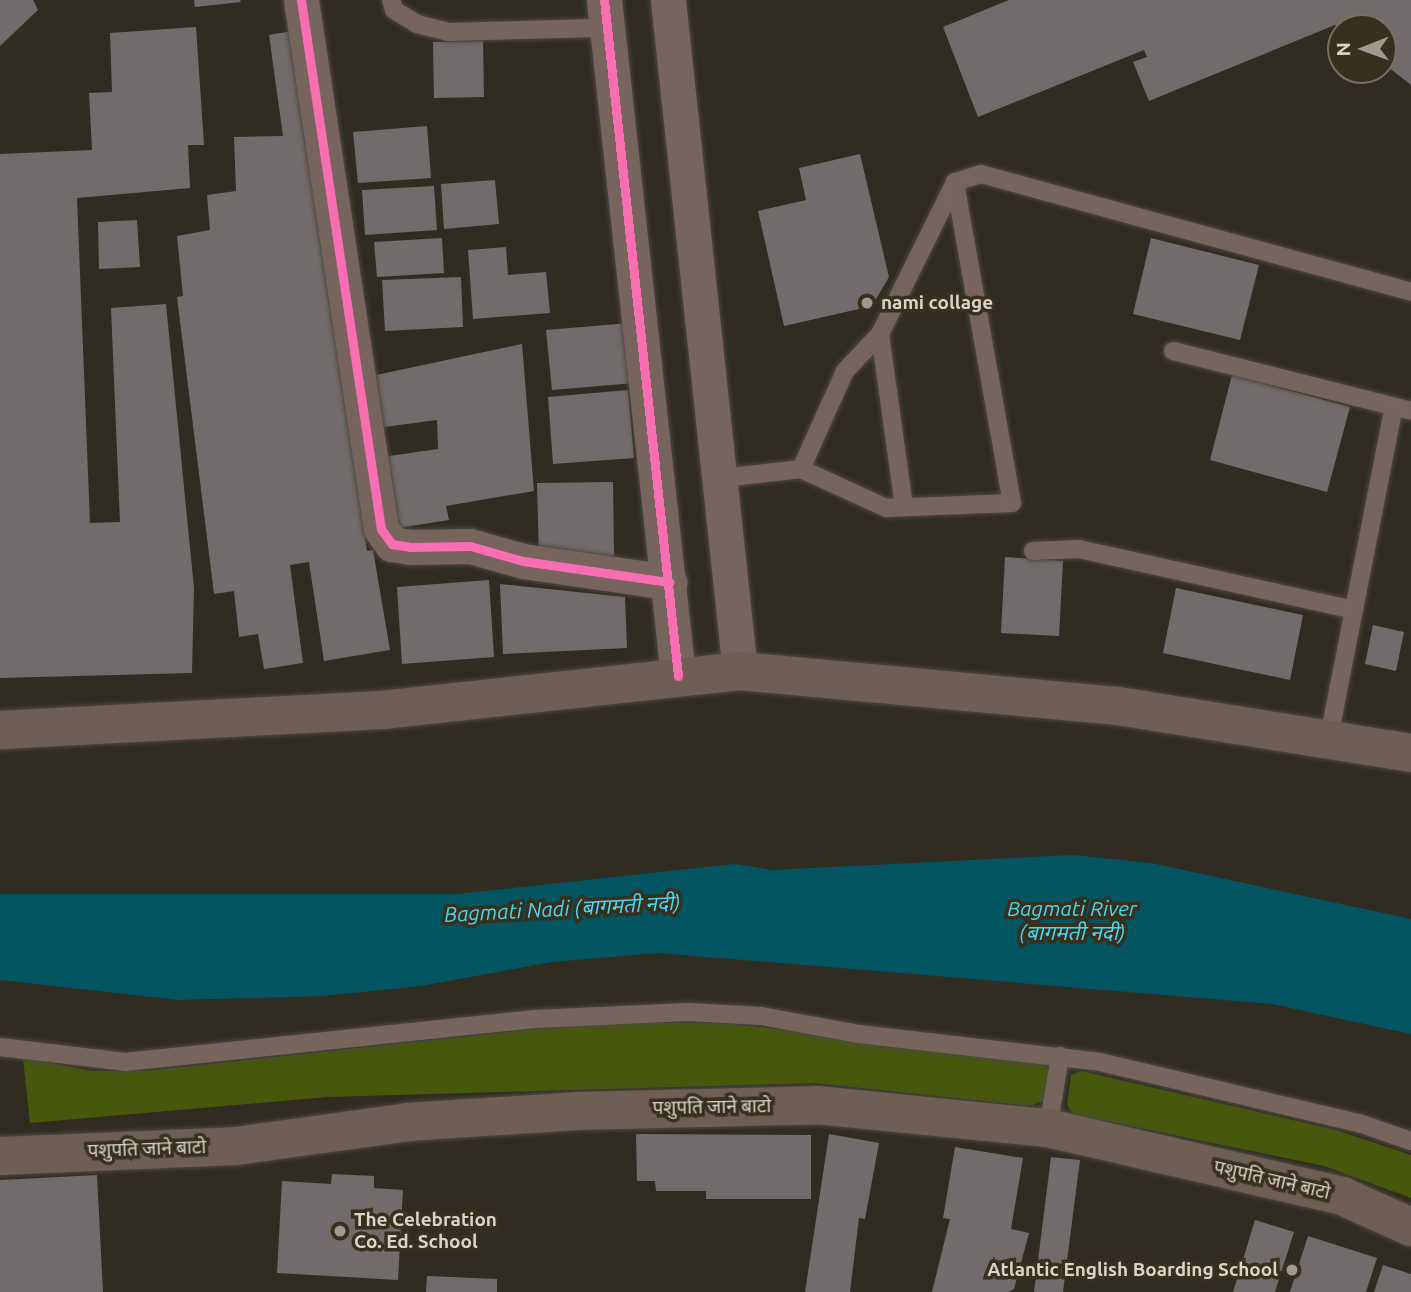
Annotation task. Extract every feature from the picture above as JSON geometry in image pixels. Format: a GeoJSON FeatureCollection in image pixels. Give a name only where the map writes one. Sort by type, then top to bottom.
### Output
{"type":"FeatureCollection","features":[{"type":"Feature","properties":{"kind":"main road"},"geometry":{"type":"LineString","coordinates":[[0,730],[382,710],[740,671],[1118,706],[1329,737],[1411,753]]}},
{"type":"Feature","properties":{"kind":"main road","name":"पशुपति जाने बाटो"},"geometry":{"type":"LineString","coordinates":[[0,1156],[236,1146],[408,1122],[701,1107],[817,1105],[1048,1128],[1342,1196],[1411,1227]]}},
{"type":"Feature","properties":{"kind":"street"},"geometry":{"type":"LineString","coordinates":[[301,0],[381,529],[392,544],[410,547],[470,546],[523,561],[669,582]]}},
{"type":"Feature","properties":{"kind":"street"},"geometry":{"type":"LineString","coordinates":[[668,0],[722,478],[740,671]]}},
{"type":"Feature","properties":{"kind":"street"},"geometry":{"type":"LineString","coordinates":[[605,14],[678,676]]}},
{"type":"Feature","properties":{"kind":"lane"},"geometry":{"type":"LineString","coordinates":[[391,0],[394,10],[417,24],[449,32],[605,14]]}},
{"type":"Feature","properties":{"kind":"lane"},"geometry":{"type":"LineString","coordinates":[[801,469],[845,371],[880,334],[954,182],[981,174],[1411,292]]}},
{"type":"Feature","properties":{"kind":"lane"},"geometry":{"type":"LineString","coordinates":[[722,478],[801,469],[886,508],[1012,503],[954,182]]}},
{"type":"Feature","properties":{"kind":"lane"},"geometry":{"type":"LineString","coordinates":[[880,334],[904,507]]}},
{"type":"Feature","properties":{"kind":"lane"},"geometry":{"type":"LineString","coordinates":[[1173,351],[1402,409],[1354,610],[1329,737]]}},
{"type":"Feature","properties":{"kind":"lane"},"geometry":{"type":"LineString","coordinates":[[1033,551],[1079,549],[1354,610]]}},
{"type":"Feature","properties":{"kind":"lane"},"geometry":{"type":"LineString","coordinates":[[0,1047],[125,1062],[536,1019],[688,1012],[761,1016],[859,1034],[1060,1056],[1274,1102],[1411,1141]]}},
{"type":"Feature","properties":{"kind":"lane"},"geometry":{"type":"LineString","coordinates":[[1048,1128],[1060,1056]]}},
{"type":"Feature","properties":{"kind":"green space"},"geometry":{"type":"Polygon","coordinates":[[[588,1023],[723,1023],[807,1032],[888,1047],[1040,1061],[1050,1072],[1046,1100],[1029,1106],[815,1083],[328,1097],[30,1123],[23,1058],[92,1071],[145,1071],[588,1023]]]}},
{"type":"Feature","properties":{"kind":"green space"},"geometry":{"type":"Polygon","coordinates":[[[1081,1071],[1336,1130],[1411,1155],[1411,1198],[1324,1166],[1073,1114],[1067,1105],[1071,1075],[1081,1071]]]}},
{"type":"Feature","properties":{"kind":"water","name":"Bagmati River (बागमती नदी)"},"geometry":{"type":"Polygon","coordinates":[[[1073,855],[1151,863],[1411,919],[1411,1034],[1272,1004],[659,953],[552,962],[421,986],[323,996],[178,1000],[0,980],[0,894],[457,894],[734,864],[773,870],[1073,855]]]}},
{"type":"Feature","properties":{"kind":"building"},"geometry":{"type":"Polygon","coordinates":[[[0,0],[33,0],[38,10],[0,46],[0,0]]]}},
{"type":"Feature","properties":{"kind":"building"},"geometry":{"type":"Polygon","coordinates":[[[194,0],[240,0],[241,2],[195,7],[194,0]]]}},
{"type":"Feature","properties":{"kind":"building"},"geometry":{"type":"Polygon","coordinates":[[[1009,0],[1411,0],[1411,85],[1397,74],[1397,14],[1327,14],[1327,28],[1149,101],[1133,62],[1147,57],[1144,50],[978,117],[943,27],[1009,0]]]}},
{"type":"Feature","properties":{"kind":"building"},"geometry":{"type":"Polygon","coordinates":[[[196,27],[204,145],[188,145],[190,188],[77,198],[90,523],[120,522],[111,308],[166,304],[194,588],[192,673],[0,678],[0,154],[92,150],[89,93],[112,92],[110,33],[196,27]]]}},
{"type":"Feature","properties":{"kind":"building"},"geometry":{"type":"Polygon","coordinates":[[[292,31],[367,551],[373,550],[390,650],[324,661],[309,562],[290,565],[303,663],[264,669],[258,634],[239,637],[234,591],[214,594],[177,297],[183,296],[177,236],[210,230],[207,195],[236,191],[234,137],[283,136],[269,35],[292,31]]]}},
{"type":"Feature","properties":{"kind":"building"},"geometry":{"type":"Polygon","coordinates":[[[483,41],[484,97],[434,98],[433,42],[483,41]]]}},
{"type":"Feature","properties":{"kind":"building"},"geometry":{"type":"Polygon","coordinates":[[[427,126],[431,178],[358,183],[353,132],[427,126]]]}},
{"type":"Feature","properties":{"kind":"building"},"geometry":{"type":"Polygon","coordinates":[[[860,154],[889,277],[872,306],[784,326],[758,211],[806,200],[799,168],[860,154]]]}},
{"type":"Feature","properties":{"kind":"building"},"geometry":{"type":"Polygon","coordinates":[[[495,180],[499,224],[444,229],[441,184],[495,180]]]}},
{"type":"Feature","properties":{"kind":"building"},"geometry":{"type":"Polygon","coordinates":[[[434,186],[437,230],[365,235],[362,190],[434,186]]]}},
{"type":"Feature","properties":{"kind":"building"},"geometry":{"type":"Polygon","coordinates":[[[137,220],[140,267],[99,269],[98,222],[137,220]]]}},
{"type":"Feature","properties":{"kind":"building"},"geometry":{"type":"Polygon","coordinates":[[[442,238],[444,273],[377,277],[374,242],[442,238]]]}},
{"type":"Feature","properties":{"kind":"building"},"geometry":{"type":"Polygon","coordinates":[[[1151,238],[1259,265],[1240,340],[1133,314],[1151,238]]]}},
{"type":"Feature","properties":{"kind":"building"},"geometry":{"type":"Polygon","coordinates":[[[506,247],[508,275],[546,272],[550,313],[473,319],[468,250],[506,247]]]}},
{"type":"Feature","properties":{"kind":"building"},"geometry":{"type":"Polygon","coordinates":[[[461,277],[463,327],[385,331],[382,280],[461,277]]]}},
{"type":"Feature","properties":{"kind":"building"},"geometry":{"type":"Polygon","coordinates":[[[629,323],[635,383],[552,390],[546,330],[629,323]]]}},
{"type":"Feature","properties":{"kind":"building"},"geometry":{"type":"Polygon","coordinates":[[[522,344],[534,491],[446,506],[449,520],[392,529],[382,457],[438,449],[437,420],[384,427],[376,375],[522,344]]]}},
{"type":"Feature","properties":{"kind":"building"},"geometry":{"type":"Polygon","coordinates":[[[1232,375],[1350,407],[1327,492],[1210,460],[1232,375]]]}},
{"type":"Feature","properties":{"kind":"building"},"geometry":{"type":"Polygon","coordinates":[[[628,390],[634,458],[553,464],[548,397],[628,390]]]}},
{"type":"Feature","properties":{"kind":"building"},"geometry":{"type":"Polygon","coordinates":[[[613,482],[614,556],[539,557],[537,483],[613,482]]]}},
{"type":"Feature","properties":{"kind":"building"},"geometry":{"type":"Polygon","coordinates":[[[1005,557],[1063,561],[1059,636],[1001,633],[1005,557]]]}},
{"type":"Feature","properties":{"kind":"building"},"geometry":{"type":"Polygon","coordinates":[[[489,580],[494,657],[402,664],[397,587],[489,580]]]}},
{"type":"Feature","properties":{"kind":"building"},"geometry":{"type":"Polygon","coordinates":[[[500,584],[625,597],[627,648],[503,654],[500,584]]]}},
{"type":"Feature","properties":{"kind":"building"},"geometry":{"type":"Polygon","coordinates":[[[1176,588],[1303,615],[1290,680],[1163,653],[1176,588]]]}},
{"type":"Feature","properties":{"kind":"building"},"geometry":{"type":"Polygon","coordinates":[[[1373,625],[1404,632],[1396,671],[1365,664],[1373,625]]]}},
{"type":"Feature","properties":{"kind":"building"},"geometry":{"type":"Polygon","coordinates":[[[636,1134],[811,1135],[811,1199],[706,1199],[706,1191],[656,1191],[655,1181],[637,1181],[636,1134]]]}},
{"type":"Feature","properties":{"kind":"building"},"geometry":{"type":"Polygon","coordinates":[[[829,1134],[879,1143],[865,1219],[859,1218],[850,1292],[805,1292],[829,1134]]]}},
{"type":"Feature","properties":{"kind":"building"},"geometry":{"type":"Polygon","coordinates":[[[955,1147],[1023,1158],[1011,1229],[1029,1233],[1014,1289],[1008,1292],[932,1292],[950,1219],[943,1218],[955,1147]]]}},
{"type":"Feature","properties":{"kind":"building"},"geometry":{"type":"Polygon","coordinates":[[[1051,1157],[1080,1160],[1063,1292],[1034,1292],[1051,1157]]]}},
{"type":"Feature","properties":{"kind":"building","name":"The Celebration Co. Ed. School"},"geometry":{"type":"Polygon","coordinates":[[[332,1174],[374,1176],[374,1188],[403,1190],[398,1280],[277,1273],[282,1181],[331,1184],[332,1174]]]}},
{"type":"Feature","properties":{"kind":"building"},"geometry":{"type":"Polygon","coordinates":[[[97,1175],[103,1292],[0,1292],[0,1180],[97,1175]]]}},
{"type":"Feature","properties":{"kind":"building"},"geometry":{"type":"Polygon","coordinates":[[[1255,1220],[1294,1232],[1275,1292],[1233,1292],[1255,1220]]]}},
{"type":"Feature","properties":{"kind":"building"},"geometry":{"type":"Polygon","coordinates":[[[1308,1236],[1377,1258],[1366,1292],[1290,1292],[1308,1236]]]}},
{"type":"Feature","properties":{"kind":"building"},"geometry":{"type":"Polygon","coordinates":[[[1383,1265],[1411,1274],[1411,1292],[1374,1292],[1383,1265]]]}},
{"type":"Feature","properties":{"kind":"building"},"geometry":{"type":"Polygon","coordinates":[[[427,1276],[497,1279],[497,1292],[426,1292],[427,1276]]]}},
{"type":"Feature","properties":{"kind":"cycle path"},"geometry":{"type":"LineString","coordinates":[[301,0],[381,529],[392,544],[410,547],[470,546],[523,561],[669,582]]}},
{"type":"Feature","properties":{"kind":"cycle path"},"geometry":{"type":"LineString","coordinates":[[604,0],[678,676]]}},
{"type":"Feature","properties":{"kind":"place","name":"nami collage"},"geometry":{"type":"Point","coordinates":[867,303]}},
{"type":"Feature","properties":{"kind":"place","name":"The Celebration Co. Ed. School"},"geometry":{"type":"Point","coordinates":[340,1231]}},
{"type":"Feature","properties":{"kind":"place","name":"Atlantic English Boarding School"},"geometry":{"type":"Point","coordinates":[1292,1270]}},
{"type":"Feature","properties":{"kind":"water label","name":"Bagmati Nadi (बागमती नदी)"},"geometry":{"type":"Point","coordinates":[562,908]}}]}
